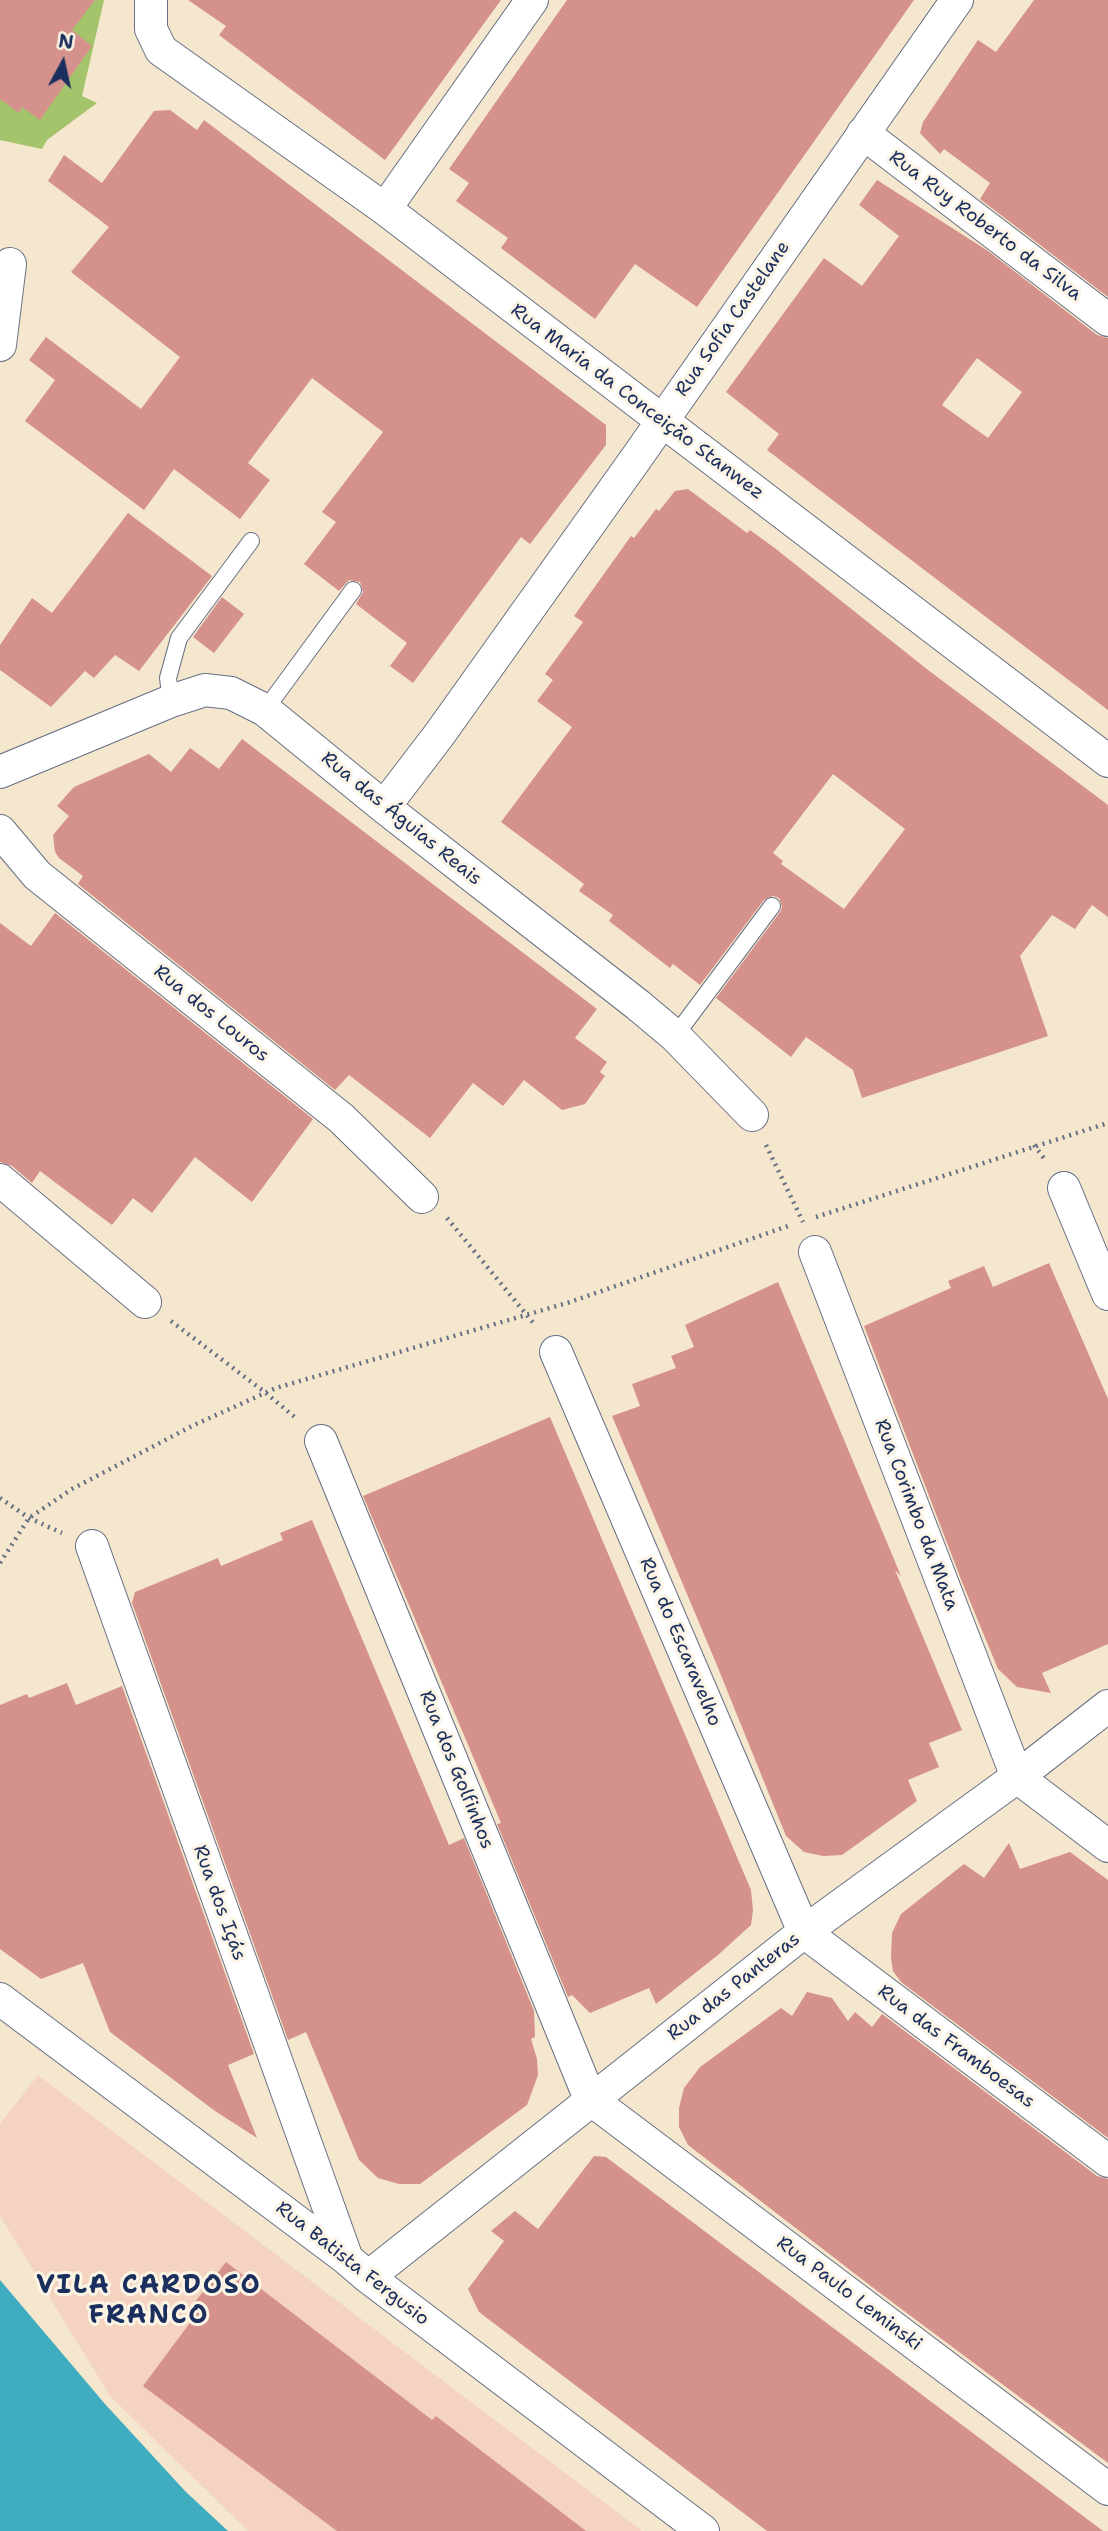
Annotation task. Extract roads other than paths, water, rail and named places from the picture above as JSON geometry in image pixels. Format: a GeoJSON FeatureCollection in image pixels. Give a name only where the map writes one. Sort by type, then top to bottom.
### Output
{"type":"FeatureCollection","features":[{"type":"Feature","properties":{"kind":"street","name":"Rua Maria da Conceição Stanwez"},"geometry":{"type":"LineString","coordinates":[[151,0],[151,29],[161,50],[385,209],[1108,761]]}},
{"type":"Feature","properties":{"kind":"street"},"geometry":{"type":"LineString","coordinates":[[385,209],[532,0]]}},
{"type":"Feature","properties":{"kind":"street","name":"Rua Sofia Castelane"},"geometry":{"type":"LineString","coordinates":[[384,807],[439,735],[662,422],[957,0]]}},
{"type":"Feature","properties":{"kind":"street","name":"Rua Ruy Roberto da Silva"},"geometry":{"type":"LineString","coordinates":[[863,133],[1108,320]]}},
{"type":"Feature","properties":{"kind":"street"},"geometry":{"type":"LineString","coordinates":[[0,345],[10,264]]}},
{"type":"Feature","properties":{"kind":"street","name":"Rua das Águias Reais"},"geometry":{"type":"LineString","coordinates":[[0,772],[171,701],[205,690],[231,693],[265,710],[675,1037],[752,1115]]}},
{"type":"Feature","properties":{"kind":"street","name":"Rua dos Louros"},"geometry":{"type":"LineString","coordinates":[[0,831],[37,875],[341,1118],[422,1197]]}},
{"type":"Feature","properties":{"kind":"street"},"geometry":{"type":"LineString","coordinates":[[0,1180],[145,1302]]}},
{"type":"Feature","properties":{"kind":"street"},"geometry":{"type":"LineString","coordinates":[[1064,1188],[1108,1294]]}},
{"type":"Feature","properties":{"kind":"street","name":"Rua Corimbo da Mata"},"geometry":{"type":"LineString","coordinates":[[815,1252],[1017,1777]]}},
{"type":"Feature","properties":{"kind":"street","name":"Rua do Escaravelho"},"geometry":{"type":"LineString","coordinates":[[556,1352],[804,1932]]}},
{"type":"Feature","properties":{"kind":"street","name":"Rua dos Golfinhos"},"geometry":{"type":"LineString","coordinates":[[321,1441],[590,2099]]}},
{"type":"Feature","properties":{"kind":"street","name":"Rua dos Içás"},"geometry":{"type":"LineString","coordinates":[[92,1546],[357,2268]]}},
{"type":"Feature","properties":{"kind":"street","name":"Rua das Panteras"},"geometry":{"type":"LineString","coordinates":[[357,2268],[590,2099],[804,1932],[1017,1777],[1108,1706]]}},
{"type":"Feature","properties":{"kind":"street"},"geometry":{"type":"LineString","coordinates":[[1017,1777],[1108,1846]]}},
{"type":"Feature","properties":{"kind":"street","name":"Rua das Framboesas"},"geometry":{"type":"LineString","coordinates":[[804,1932],[1108,2161]]}},
{"type":"Feature","properties":{"kind":"street","name":"Rua Batista Fergusio"},"geometry":{"type":"LineString","coordinates":[[0,1999],[703,2531]]}},
{"type":"Feature","properties":{"kind":"street","name":"Rua Paulo Leminski"},"geometry":{"type":"LineString","coordinates":[[590,2099],[1108,2489]]}},
{"type":"Feature","properties":{"kind":"lane"},"geometry":{"type":"LineString","coordinates":[[171,701],[168,678],[178,638],[251,541]]}},
{"type":"Feature","properties":{"kind":"lane"},"geometry":{"type":"LineString","coordinates":[[265,710],[353,590]]}},
{"type":"Feature","properties":{"kind":"lane"},"geometry":{"type":"LineString","coordinates":[[675,1037],[772,906]]}},
{"type":"Feature","properties":{"kind":"water"},"geometry":{"type":"Polygon","coordinates":[[[0,2280],[105,2404],[186,2492],[228,2531],[0,2531],[0,2280]]]}},
{"type":"Feature","properties":{"kind":"district","name":"VILA CARDOSO FRANCO"},"geometry":{"type":"Point","coordinates":[149,2301]}}]}
